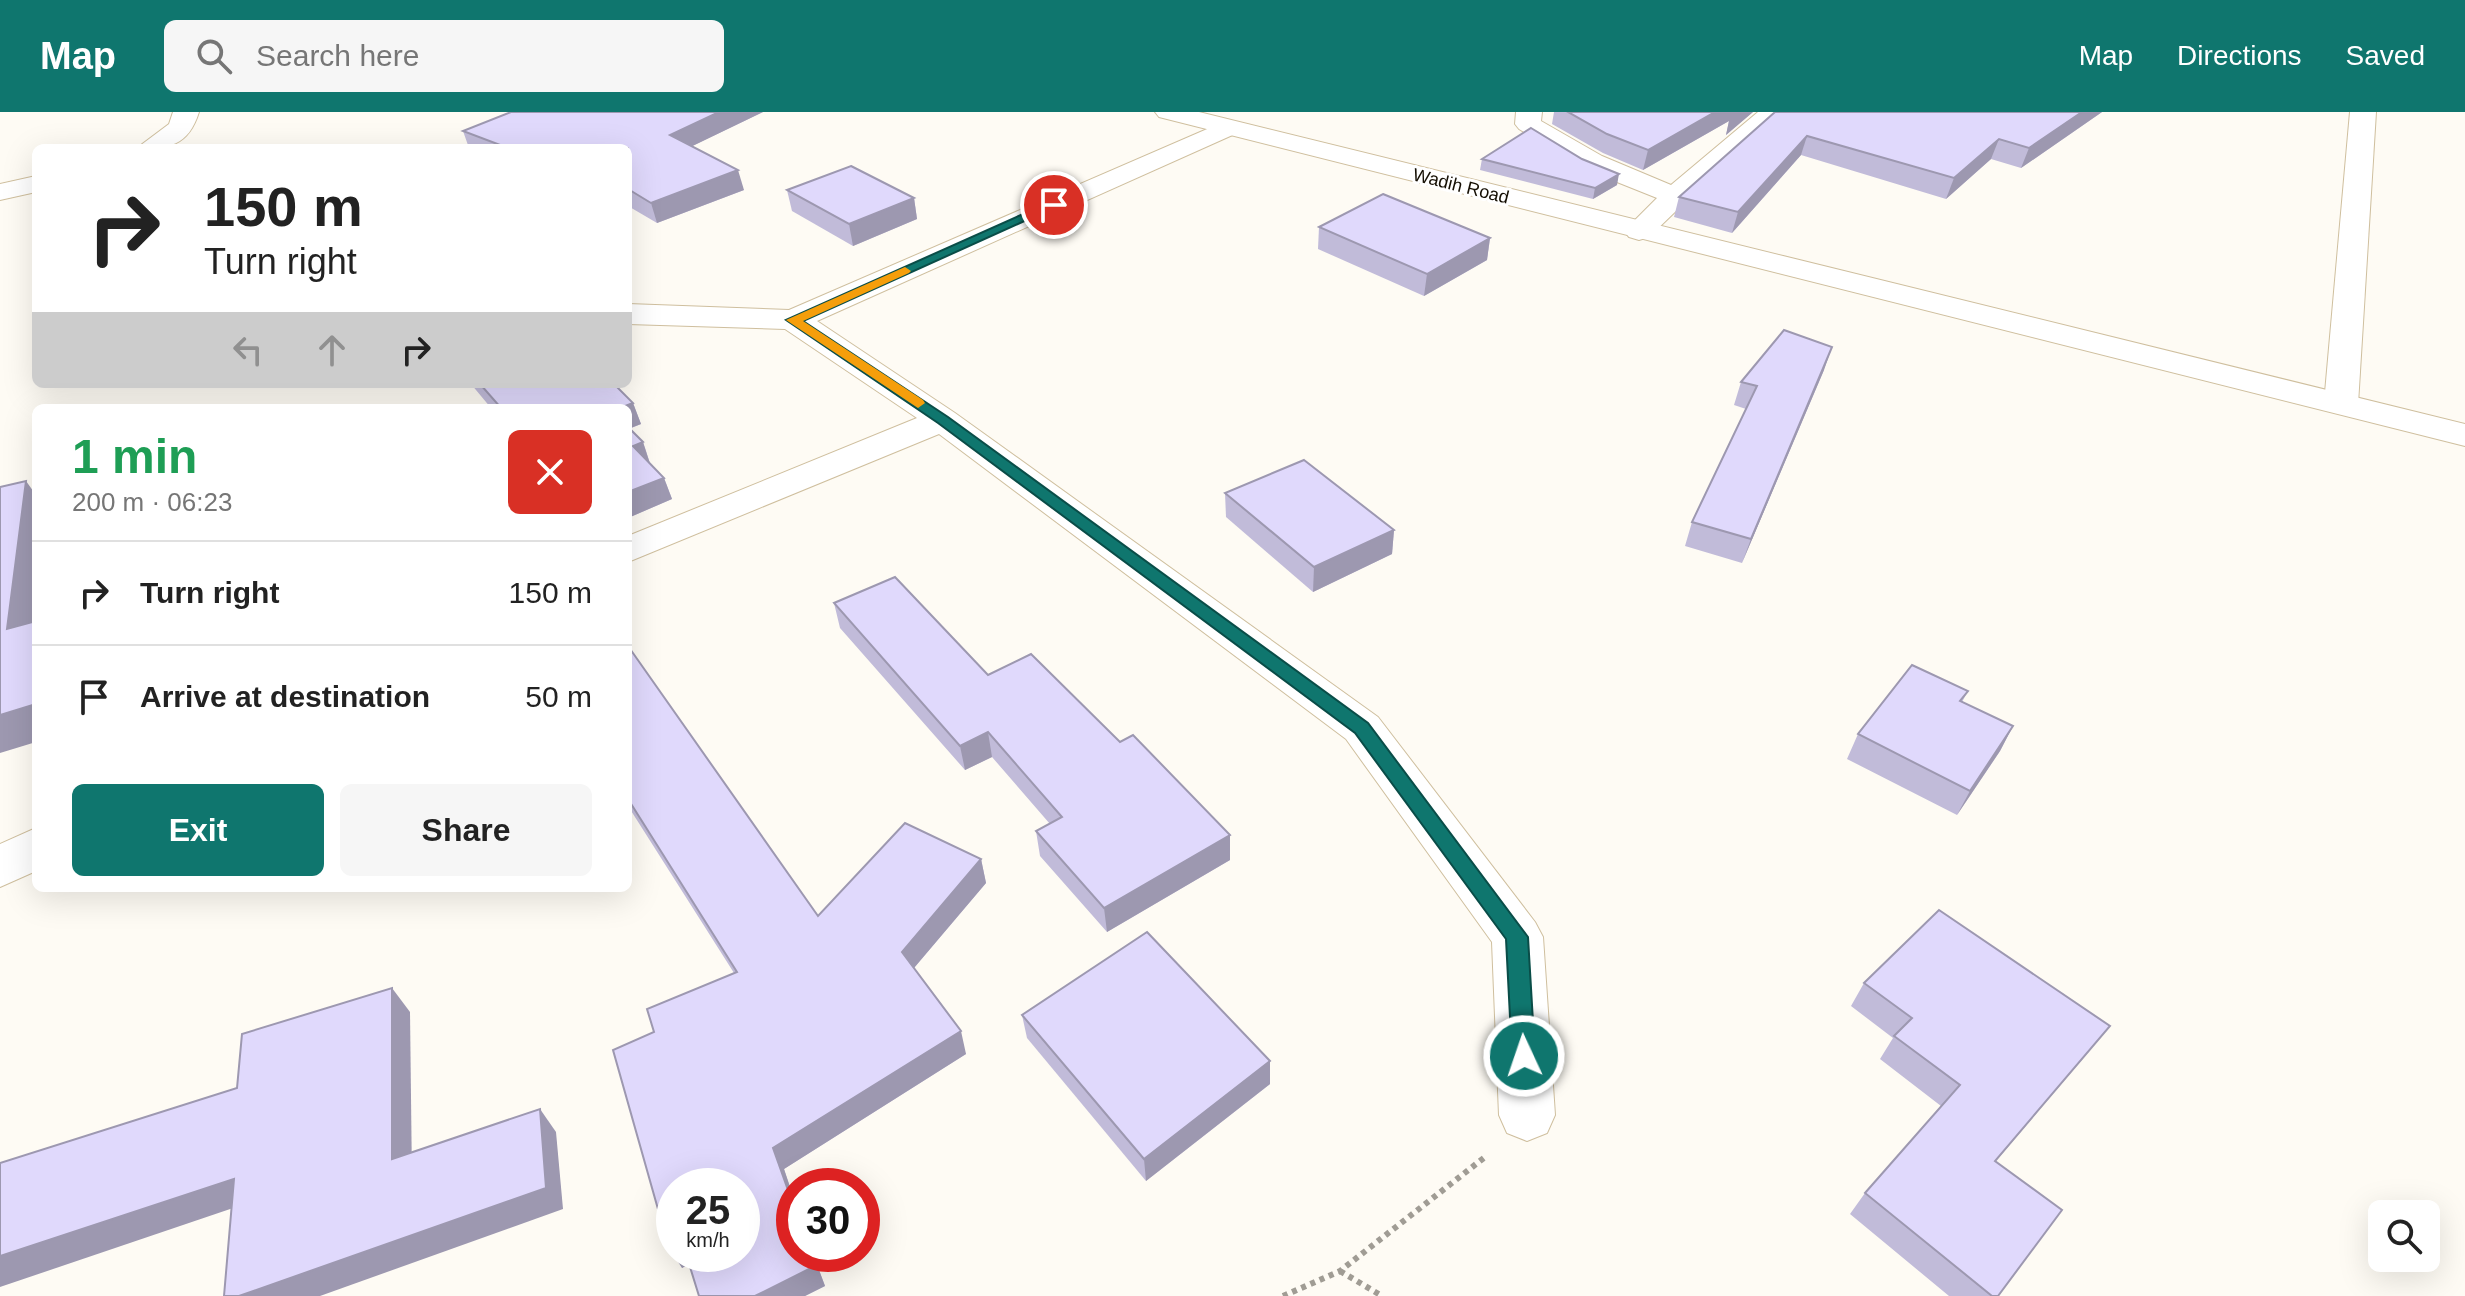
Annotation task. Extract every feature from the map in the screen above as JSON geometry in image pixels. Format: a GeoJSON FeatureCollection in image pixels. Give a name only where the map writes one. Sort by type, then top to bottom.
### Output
{"type":"FeatureCollection","features":[{"type":"Feature","properties":{"kind":"street"},"geometry":{"type":"LineString","coordinates":[[156,144],[181,128],[186,112]]}},
{"type":"Feature","properties":{"kind":"street","name":"Wadih Road"},"geometry":{"type":"LineString","coordinates":[[1168,112],[2465,435]]}},
{"type":"Feature","properties":{"kind":"street"},"geometry":{"type":"LineString","coordinates":[[1529,112],[1528,124],[1592,162],[1675,196]]}},
{"type":"Feature","properties":{"kind":"street"},"geometry":{"type":"LineString","coordinates":[[1639,231],[1675,196],[1774,112]]}},
{"type":"Feature","properties":{"kind":"street"},"geometry":{"type":"LineString","coordinates":[[2341,404],[2363,112]]}},
{"type":"Feature","properties":{"kind":"street"},"geometry":{"type":"LineString","coordinates":[[632,314],[793,320],[1228,128]]}},
{"type":"Feature","properties":{"kind":"street"},"geometry":{"type":"LineString","coordinates":[[0,192],[32,185]]}},
{"type":"Feature","properties":{"kind":"street"},"geometry":{"type":"LineString","coordinates":[[793,320],[943,420],[1362,728],[1517,937],[1527,1115]]}},
{"type":"Feature","properties":{"kind":"street"},"geometry":{"type":"LineString","coordinates":[[632,548],[943,420]]}},
{"type":"Feature","properties":{"kind":"street"},"geometry":{"type":"LineString","coordinates":[[0,868],[32,849]]}},
{"type":"Feature","properties":{"kind":"path"},"geometry":{"type":"LineString","coordinates":[[1283,1296],[1340,1271],[1490,1154],[1527,1115]]}},
{"type":"Feature","properties":{"kind":"path"},"geometry":{"type":"LineString","coordinates":[[1340,1271],[1382,1296]]}},
{"type":"Feature","properties":{"kind":"building"},"geometry":{"type":"Polygon","coordinates":[[[511,112],[719,112],[670,135],[738,170],[651,203],[632,191],[632,144],[497,144],[463,131],[511,112]]]}},
{"type":"Feature","properties":{"kind":"building"},"geometry":{"type":"Polygon","coordinates":[[[1568,112],[1715,112],[1648,150],[1607,134],[1568,112]]]}},
{"type":"Feature","properties":{"kind":"building"},"geometry":{"type":"Polygon","coordinates":[[[1775,112],[2082,112],[2029,148],[1999,139],[1954,178],[1807,136],[1738,212],[1679,197],[1775,112]]]}},
{"type":"Feature","properties":{"kind":"building"},"geometry":{"type":"Polygon","coordinates":[[[1531,128],[1582,159],[1619,174],[1595,188],[1482,159],[1531,128]]]}},
{"type":"Feature","properties":{"kind":"building"},"geometry":{"type":"Polygon","coordinates":[[[851,166],[914,198],[849,224],[787,190],[851,166]]]}},
{"type":"Feature","properties":{"kind":"building"},"geometry":{"type":"Polygon","coordinates":[[[1383,194],[1490,238],[1427,274],[1319,227],[1383,194]]]}},
{"type":"Feature","properties":{"kind":"building"},"geometry":{"type":"Polygon","coordinates":[[[1784,330],[1832,347],[1751,539],[1692,522],[1757,386],[1741,382],[1784,330]]]}},
{"type":"Feature","properties":{"kind":"building"},"geometry":{"type":"Polygon","coordinates":[[[484,388],[618,388],[633,403],[630,404],[498,404],[484,388]]]}},
{"type":"Feature","properties":{"kind":"building"},"geometry":{"type":"Polygon","coordinates":[[[632,431],[643,442],[633,446],[664,478],[632,490],[632,431]]]}},
{"type":"Feature","properties":{"kind":"building"},"geometry":{"type":"Polygon","coordinates":[[[1304,460],[1394,530],[1314,567],[1225,493],[1304,460]]]}},
{"type":"Feature","properties":{"kind":"building"},"geometry":{"type":"Polygon","coordinates":[[[26,481],[7,629],[32,622],[32,705],[0,715],[0,487],[26,481]]]}},
{"type":"Feature","properties":{"kind":"building"},"geometry":{"type":"Polygon","coordinates":[[[895,577],[988,675],[1031,654],[1120,742],[1133,735],[1230,835],[1104,908],[1036,831],[1062,817],[988,732],[960,746],[834,603],[895,577]]]}},
{"type":"Feature","properties":{"kind":"building"},"geometry":{"type":"Polygon","coordinates":[[[632,652],[818,916],[905,823],[981,859],[902,952],[961,1031],[773,1148],[780,1168],[776,1168],[776,1272],[803,1272],[755,1296],[699,1296],[692,1272],[760,1272],[760,1168],[656,1168],[656,1202],[613,1050],[654,1032],[647,1009],[737,972],[632,805],[632,652]]]}},
{"type":"Feature","properties":{"kind":"building"},"geometry":{"type":"Polygon","coordinates":[[[1912,665],[1968,691],[1960,701],[2013,726],[1970,791],[1858,734],[1912,665]]]}},
{"type":"Feature","properties":{"kind":"building"},"geometry":{"type":"Polygon","coordinates":[[[1939,910],[2110,1026],[1995,1161],[2062,1210],[1998,1296],[1992,1296],[1865,1193],[1960,1085],[1894,1036],[1912,1018],[1864,983],[1939,910]]]}},
{"type":"Feature","properties":{"kind":"building"},"geometry":{"type":"Polygon","coordinates":[[[1147,932],[1270,1061],[1144,1159],[1022,1015],[1147,932]]]}},
{"type":"Feature","properties":{"kind":"building"},"geometry":{"type":"Polygon","coordinates":[[[392,988],[392,1159],[540,1109],[546,1188],[239,1296],[224,1296],[234,1179],[0,1256],[0,1163],[237,1088],[242,1034],[392,988]]]}},
{"type":"Feature","properties":{"kind":"slow traffic"},"geometry":{"type":"LineString","coordinates":[[905,271],[793,320],[918,403]]}},
{"type":"Feature","properties":{"kind":"route"},"geometry":{"type":"LineString","coordinates":[[1054,205],[793,320],[943,420],[1362,728],[1517,937],[1524,1056]]}}]}
